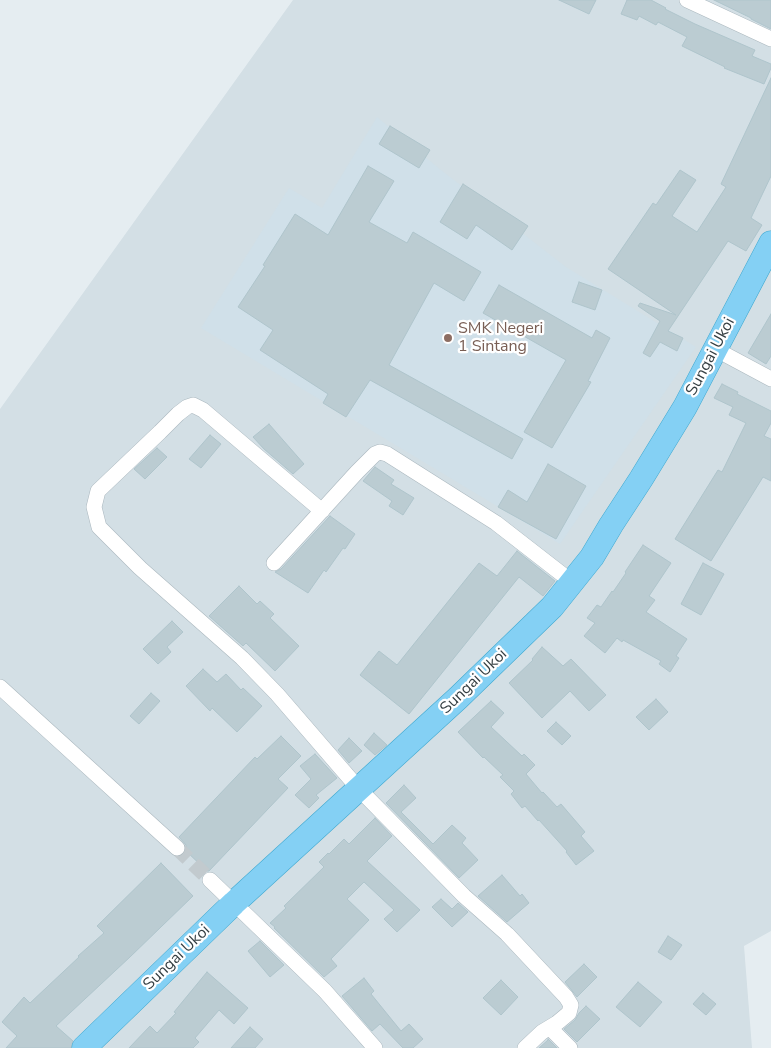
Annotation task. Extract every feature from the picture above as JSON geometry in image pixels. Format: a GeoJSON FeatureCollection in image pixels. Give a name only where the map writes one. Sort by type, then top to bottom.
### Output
{"type":"FeatureCollection","features":[{"type":"Feature","properties":{"kind":"highway","name":"Sungai Ukoi"},"geometry":{"type":"LineString","coordinates":[[84,1048],[234,903],[465,691],[552,607],[592,557],[642,479],[685,407],[771,243]]}},
{"type":"Feature","properties":{"kind":"street"},"geometry":{"type":"LineString","coordinates":[[688,0],[771,40]]}},
{"type":"Feature","properties":{"kind":"street"},"geometry":{"type":"LineString","coordinates":[[715,349],[771,379]]}},
{"type":"Feature","properties":{"kind":"street"},"geometry":{"type":"LineString","coordinates":[[322,510],[203,410],[194,405],[187,407],[178,414],[98,491],[94,507],[99,527],[140,568],[242,658],[277,694],[359,789],[464,896],[507,934],[566,997],[570,1005],[569,1012],[557,1023],[542,1032],[525,1048]]}},
{"type":"Feature","properties":{"kind":"street"},"geometry":{"type":"LineString","coordinates":[[274,562],[375,454],[380,452],[387,454],[496,523],[572,582]]}},
{"type":"Feature","properties":{"kind":"street"},"geometry":{"type":"LineString","coordinates":[[0,687],[177,848]]}},
{"type":"Feature","properties":{"kind":"street"},"geometry":{"type":"LineString","coordinates":[[210,880],[325,990],[375,1048]]}},
{"type":"Feature","properties":{"kind":"street"},"geometry":{"type":"LineString","coordinates":[[550,1028],[570,1048]]}},
{"type":"Feature","properties":{"kind":"shaded area"},"geometry":{"type":"Polygon","coordinates":[[[293,0],[771,0],[771,931],[744,946],[752,1048],[0,1048],[0,409],[293,0]]]}},
{"type":"Feature","properties":{"kind":"shaded area","name":"SMK Negeri 1 Sintang"},"geometry":{"type":"Polygon","coordinates":[[[377,117],[441,170],[566,267],[696,347],[560,544],[201,328],[289,188],[322,208],[377,117]]]}},
{"type":"Feature","properties":{"kind":"building"},"geometry":{"type":"Polygon","coordinates":[[[559,0],[596,0],[589,14],[559,0]]]}},
{"type":"Feature","properties":{"kind":"building"},"geometry":{"type":"Polygon","coordinates":[[[627,0],[651,0],[695,24],[755,50],[752,56],[771,64],[764,84],[724,68],[682,46],[687,37],[658,22],[656,25],[639,16],[637,20],[621,14],[627,0]]]}},
{"type":"Feature","properties":{"kind":"building"},"geometry":{"type":"Polygon","coordinates":[[[714,0],[771,0],[771,29],[751,18],[714,0]]]}},
{"type":"Feature","properties":{"kind":"building"},"geometry":{"type":"Polygon","coordinates":[[[771,78],[771,176],[751,218],[762,225],[746,251],[728,241],[668,331],[683,338],[677,351],[660,342],[650,357],[643,353],[660,321],[638,306],[640,303],[676,315],[608,269],[653,203],[656,205],[680,170],[696,180],[672,216],[697,232],[726,187],[721,184],[771,78]]]}},
{"type":"Feature","properties":{"kind":"building"},"geometry":{"type":"Polygon","coordinates":[[[390,126],[430,150],[419,168],[379,144],[390,126]]]}},
{"type":"Feature","properties":{"kind":"building"},"geometry":{"type":"Polygon","coordinates":[[[368,166],[394,181],[369,222],[407,243],[413,232],[481,272],[464,301],[434,283],[389,365],[523,439],[512,459],[370,380],[346,417],[323,403],[328,394],[260,350],[273,330],[238,307],[265,266],[263,265],[295,214],[328,235],[368,166]]]}},
{"type":"Feature","properties":{"kind":"building"},"geometry":{"type":"Polygon","coordinates":[[[463,184],[528,226],[512,250],[476,225],[467,239],[440,222],[463,184]]]}},
{"type":"Feature","properties":{"kind":"building"},"geometry":{"type":"Polygon","coordinates":[[[579,282],[602,290],[595,310],[572,302],[579,282]]]}},
{"type":"Feature","properties":{"kind":"building"},"geometry":{"type":"Polygon","coordinates":[[[499,285],[592,338],[596,330],[610,338],[588,381],[591,382],[552,448],[524,432],[566,360],[483,313],[499,285]]]}},
{"type":"Feature","properties":{"kind":"building"},"geometry":{"type":"Polygon","coordinates":[[[771,314],[771,356],[766,364],[748,353],[771,314]]]}},
{"type":"Feature","properties":{"kind":"building"},"geometry":{"type":"Polygon","coordinates":[[[722,384],[738,392],[737,394],[771,411],[771,423],[764,436],[771,439],[771,481],[763,477],[711,561],[675,539],[718,470],[722,472],[746,423],[729,415],[733,407],[714,398],[722,384]]]}},
{"type":"Feature","properties":{"kind":"building"},"geometry":{"type":"Polygon","coordinates":[[[269,424],[304,464],[293,474],[253,437],[269,424]]]}},
{"type":"Feature","properties":{"kind":"building"},"geometry":{"type":"Polygon","coordinates":[[[210,435],[221,444],[201,468],[189,459],[210,435]]]}},
{"type":"Feature","properties":{"kind":"building"},"geometry":{"type":"Polygon","coordinates":[[[157,448],[167,457],[145,479],[134,469],[157,448]]]}},
{"type":"Feature","properties":{"kind":"building"},"geometry":{"type":"Polygon","coordinates":[[[548,464],[586,486],[556,539],[498,507],[508,490],[527,502],[548,464]]]}},
{"type":"Feature","properties":{"kind":"building"},"geometry":{"type":"Polygon","coordinates":[[[375,467],[394,480],[391,484],[414,498],[403,515],[389,506],[392,501],[363,481],[375,467]]]}},
{"type":"Feature","properties":{"kind":"building"},"geometry":{"type":"Polygon","coordinates":[[[330,516],[355,534],[326,572],[324,570],[308,593],[275,572],[281,569],[330,516]]]}},
{"type":"Feature","properties":{"kind":"building"},"geometry":{"type":"Polygon","coordinates":[[[643,545],[671,563],[649,596],[655,600],[646,612],[687,639],[676,656],[679,658],[670,672],[659,664],[661,661],[623,640],[622,642],[617,638],[605,653],[584,636],[595,623],[587,618],[597,605],[601,607],[613,592],[643,545]]]}},
{"type":"Feature","properties":{"kind":"building"},"geometry":{"type":"Polygon","coordinates":[[[517,551],[555,581],[543,596],[519,577],[409,714],[360,675],[379,651],[397,665],[479,563],[497,576],[517,551]]]}},
{"type":"Feature","properties":{"kind":"building"},"geometry":{"type":"Polygon","coordinates":[[[703,563],[724,574],[701,615],[681,604],[703,563]]]}},
{"type":"Feature","properties":{"kind":"building"},"geometry":{"type":"Polygon","coordinates":[[[239,586],[257,604],[260,601],[274,614],[270,618],[299,646],[275,671],[246,643],[243,646],[209,616],[239,586]]]}},
{"type":"Feature","properties":{"kind":"building"},"geometry":{"type":"Polygon","coordinates":[[[172,621],[183,632],[167,647],[171,652],[158,664],[143,649],[172,621]]]}},
{"type":"Feature","properties":{"kind":"building"},"geometry":{"type":"Polygon","coordinates":[[[542,647],[563,666],[571,659],[606,695],[589,711],[570,691],[542,718],[509,683],[533,660],[542,647]]]}},
{"type":"Feature","properties":{"kind":"building"},"geometry":{"type":"Polygon","coordinates":[[[203,669],[217,682],[226,674],[241,690],[243,688],[262,706],[237,732],[212,708],[210,711],[186,686],[203,669]]]}},
{"type":"Feature","properties":{"kind":"building"},"geometry":{"type":"Polygon","coordinates":[[[151,693],[160,701],[139,724],[130,716],[151,693]]]}},
{"type":"Feature","properties":{"kind":"building"},"geometry":{"type":"Polygon","coordinates":[[[656,699],[668,712],[649,730],[636,717],[656,699]]]}},
{"type":"Feature","properties":{"kind":"building"},"geometry":{"type":"Polygon","coordinates":[[[491,701],[504,713],[491,727],[522,756],[524,754],[535,765],[526,774],[557,807],[561,804],[585,832],[581,836],[594,851],[576,865],[567,851],[539,820],[525,806],[522,808],[511,794],[514,791],[500,777],[503,775],[483,758],[458,732],[491,701]]]}},
{"type":"Feature","properties":{"kind":"building"},"geometry":{"type":"Polygon","coordinates":[[[556,722],[571,736],[562,745],[547,731],[556,722]]]}},
{"type":"Feature","properties":{"kind":"building"},"geometry":{"type":"Polygon","coordinates":[[[374,733],[387,745],[375,755],[364,745],[374,733]]]}},
{"type":"Feature","properties":{"kind":"building"},"geometry":{"type":"Polygon","coordinates":[[[281,736],[301,756],[278,779],[288,788],[207,871],[186,851],[186,845],[179,837],[255,757],[257,759],[281,736]]]}},
{"type":"Feature","properties":{"kind":"building"},"geometry":{"type":"Polygon","coordinates":[[[349,738],[362,751],[349,763],[338,750],[349,738]]]}},
{"type":"Feature","properties":{"kind":"building"},"geometry":{"type":"Polygon","coordinates":[[[315,754],[337,778],[316,795],[319,798],[309,808],[295,795],[311,779],[300,766],[315,754]]]}},
{"type":"Feature","properties":{"kind":"building"},"geometry":{"type":"Polygon","coordinates":[[[404,785],[416,798],[401,812],[433,844],[452,825],[466,838],[462,843],[478,860],[459,878],[386,803],[404,785]]]}},
{"type":"Feature","properties":{"kind":"building"},"geometry":{"type":"Polygon","coordinates":[[[375,818],[392,836],[367,861],[420,910],[397,932],[384,919],[394,910],[364,882],[347,899],[369,920],[331,959],[337,966],[324,977],[270,923],[286,908],[284,906],[324,867],[319,862],[328,853],[344,839],[349,844],[375,818]]]}},
{"type":"Feature","properties":{"kind":"building"},"geometry":{"type":"Polygon","coordinates":[[[161,863],[193,896],[56,1026],[73,1041],[71,1048],[6,1048],[17,1036],[2,1022],[24,997],[30,1003],[104,933],[97,926],[161,863]]]}},
{"type":"Feature","properties":{"kind":"building"},"geometry":{"type":"Polygon","coordinates":[[[502,875],[520,896],[522,894],[529,903],[507,922],[478,896],[502,875]]]}},
{"type":"Feature","properties":{"kind":"building"},"geometry":{"type":"Polygon","coordinates":[[[441,899],[452,909],[458,903],[468,912],[452,927],[432,907],[441,899]]]}},
{"type":"Feature","properties":{"kind":"building"},"geometry":{"type":"Polygon","coordinates":[[[668,936],[682,945],[671,960],[658,952],[668,936]]]}},
{"type":"Feature","properties":{"kind":"building"},"geometry":{"type":"Polygon","coordinates":[[[260,941],[284,965],[270,977],[248,951],[260,941]]]}},
{"type":"Feature","properties":{"kind":"building"},"geometry":{"type":"Polygon","coordinates":[[[584,964],[597,977],[577,997],[565,982],[584,964]]]}},
{"type":"Feature","properties":{"kind":"building"},"geometry":{"type":"Polygon","coordinates":[[[207,972],[248,1008],[234,1024],[219,1010],[195,1038],[199,1042],[193,1048],[129,1048],[150,1026],[157,1033],[176,1013],[174,1012],[207,972]]]}},
{"type":"Feature","properties":{"kind":"building"},"geometry":{"type":"Polygon","coordinates":[[[364,978],[374,991],[371,994],[401,1031],[409,1024],[423,1039],[413,1048],[403,1048],[380,1024],[372,1031],[342,996],[364,978]]]}},
{"type":"Feature","properties":{"kind":"building"},"geometry":{"type":"Polygon","coordinates":[[[501,980],[518,997],[501,1015],[483,998],[501,980]]]}},
{"type":"Feature","properties":{"kind":"building"},"geometry":{"type":"Polygon","coordinates":[[[638,982],[662,1002],[640,1027],[616,1007],[638,982]]]}},
{"type":"Feature","properties":{"kind":"building"},"geometry":{"type":"Polygon","coordinates":[[[703,993],[716,1004],[706,1015],[693,1004],[703,993]]]}},
{"type":"Feature","properties":{"kind":"building"},"geometry":{"type":"Polygon","coordinates":[[[586,1006],[600,1019],[577,1042],[564,1029],[575,1020],[586,1006]]]}},
{"type":"Feature","properties":{"kind":"building"},"geometry":{"type":"Polygon","coordinates":[[[250,1027],[263,1039],[255,1048],[231,1048],[250,1027]]]}},
{"type":"Feature","properties":{"kind":"building"},"geometry":{"type":"Polygon","coordinates":[[[548,1040],[557,1048],[539,1048],[548,1040]]]}},
{"type":"Feature","properties":{"kind":"tunnel"},"geometry":{"type":"LineString","coordinates":[[177,848],[210,880]]}},
{"type":"Feature","properties":{"kind":"place","name":"SMK Negeri 1 Sintang"},"geometry":{"type":"Point","coordinates":[448,338]}}]}
